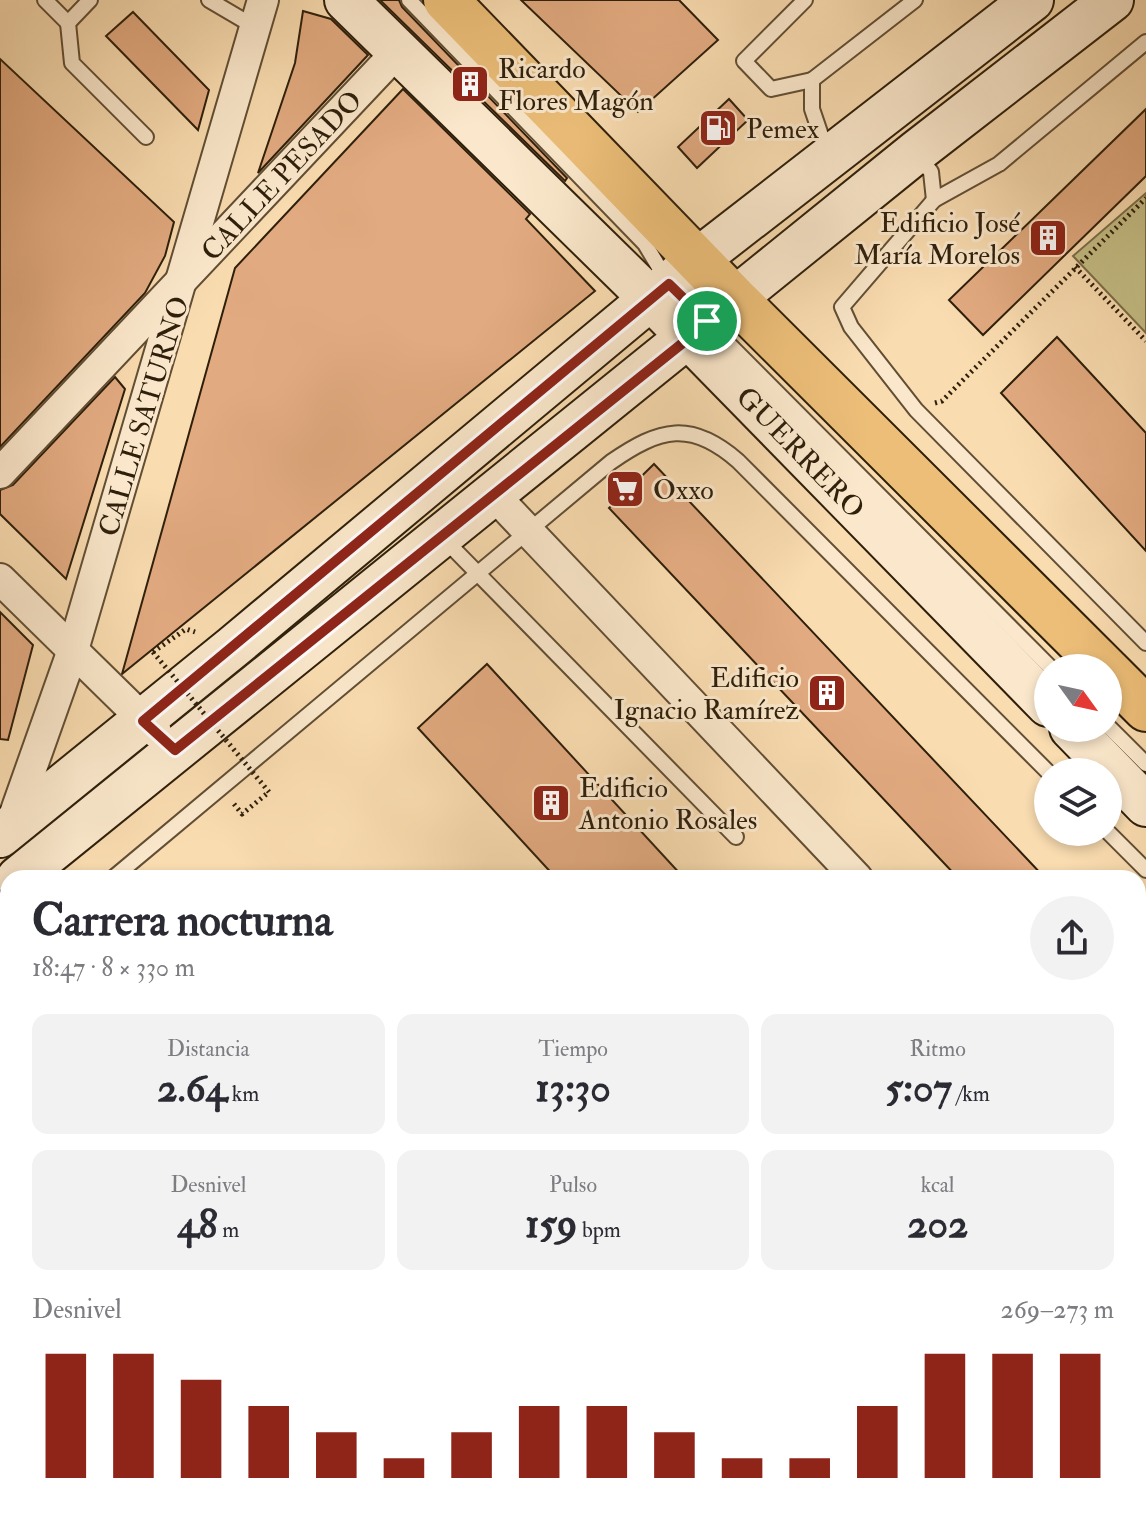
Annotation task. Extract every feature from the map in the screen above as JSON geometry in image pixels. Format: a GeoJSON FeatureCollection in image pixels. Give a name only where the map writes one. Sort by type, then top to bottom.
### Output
{"type":"FeatureCollection","features":[{"type":"Feature","properties":{"kind":"main road","name":"GUERRERO"},"geometry":{"type":"LineString","coordinates":[[346,0],[398,51],[673,281],[710,319],[1088,654]]}},
{"type":"Feature","properties":{"kind":"main road","name":"GUERRERO"},"geometry":{"type":"LineString","coordinates":[[447,0],[673,281],[710,319],[1034,689]]}},
{"type":"Feature","properties":{"kind":"main road"},"geometry":{"type":"LineString","coordinates":[[3,828],[143,721],[673,281],[1032,0]]}},
{"type":"Feature","properties":{"kind":"main road"},"geometry":{"type":"LineString","coordinates":[[28,870],[916,152],[1112,0]]}},
{"type":"Feature","properties":{"kind":"main road"},"geometry":{"type":"LineString","coordinates":[[581,359],[596,360],[612,373],[613,385],[605,404]]}},
{"type":"Feature","properties":{"kind":"main road","name":"GUERRERO"},"geometry":{"type":"LineString","coordinates":[[1122,686],[1146,709]]}},
{"type":"Feature","properties":{"kind":"main road"},"geometry":{"type":"LineString","coordinates":[[1085,742],[1146,805]]}},
{"type":"Feature","properties":{"kind":"street","name":"CALLE SATURNO"},"geometry":{"type":"LineString","coordinates":[[3,828],[73,650],[259,14]]}},
{"type":"Feature","properties":{"kind":"street","name":"CALLE PESADO"},"geometry":{"type":"LineString","coordinates":[[0,473],[398,51]]}},
{"type":"Feature","properties":{"kind":"street"},"geometry":{"type":"LineString","coordinates":[[493,494],[849,870]]}},
{"type":"Feature","properties":{"kind":"street"},"geometry":{"type":"LineString","coordinates":[[0,579],[175,750]]}},
{"type":"Feature","properties":{"kind":"lane"},"geometry":{"type":"LineString","coordinates":[[45,0],[68,23],[72,63],[146,137]]}},
{"type":"Feature","properties":{"kind":"lane"},"geometry":{"type":"LineString","coordinates":[[68,23],[90,0]]}},
{"type":"Feature","properties":{"kind":"lane"},"geometry":{"type":"LineString","coordinates":[[209,0],[259,14]]}},
{"type":"Feature","properties":{"kind":"lane"},"geometry":{"type":"LineString","coordinates":[[366,0],[628,263],[673,281]]}},
{"type":"Feature","properties":{"kind":"lane"},"geometry":{"type":"LineString","coordinates":[[409,0],[645,244],[673,281]]}},
{"type":"Feature","properties":{"kind":"lane"},"geometry":{"type":"LineString","coordinates":[[805,0],[744,61],[771,89],[812,80],[915,0]]}},
{"type":"Feature","properties":{"kind":"lane"},"geometry":{"type":"LineString","coordinates":[[1146,42],[999,164],[934,200],[842,307],[851,327],[916,410],[1146,643]]}},
{"type":"Feature","properties":{"kind":"lane"},"geometry":{"type":"LineString","coordinates":[[812,80],[812,109],[829,157]]}},
{"type":"Feature","properties":{"kind":"lane"},"geometry":{"type":"LineString","coordinates":[[916,152],[931,172],[934,200]]}},
{"type":"Feature","properties":{"kind":"lane"},"geometry":{"type":"LineString","coordinates":[[710,319],[1037,654]]}},
{"type":"Feature","properties":{"kind":"lane"},"geometry":{"type":"LineString","coordinates":[[123,870],[479,575],[528,530],[634,446],[657,435],[688,431],[715,441],[1034,758]]}},
{"type":"Feature","properties":{"kind":"lane"},"geometry":{"type":"LineString","coordinates":[[443,537],[736,837]]}},
{"type":"Feature","properties":{"kind":"lane"},"geometry":{"type":"LineString","coordinates":[[1122,740],[1146,764]]}},
{"type":"Feature","properties":{"kind":"lane"},"geometry":{"type":"LineString","coordinates":[[1122,846],[1146,870]]}},
{"type":"Feature","properties":{"kind":"path"},"geometry":{"type":"LineString","coordinates":[[916,410],[942,401],[1146,198]]}},
{"type":"Feature","properties":{"kind":"path"},"geometry":{"type":"LineString","coordinates":[[1075,267],[1146,341]]}},
{"type":"Feature","properties":{"kind":"path"},"geometry":{"type":"LineString","coordinates":[[153,652],[269,792],[242,814],[220,790]]}},
{"type":"Feature","properties":{"kind":"shaded area"},"geometry":{"type":"Polygon","coordinates":[[[1146,193],[1146,333],[1073,256],[1146,193]]]}},
{"type":"Feature","properties":{"kind":"building"},"geometry":{"type":"Polygon","coordinates":[[[380,0],[399,0],[402,7],[567,178],[565,181],[380,0]]]}},
{"type":"Feature","properties":{"kind":"building"},"geometry":{"type":"Polygon","coordinates":[[[521,0],[679,0],[718,40],[638,112],[521,0]]]}},
{"type":"Feature","properties":{"kind":"building"},"geometry":{"type":"Polygon","coordinates":[[[303,11],[331,19],[368,55],[258,173],[295,63],[303,11]]]}},
{"type":"Feature","properties":{"kind":"building"},"geometry":{"type":"Polygon","coordinates":[[[133,12],[209,90],[198,130],[106,36],[133,12]]]}},
{"type":"Feature","properties":{"kind":"building"},"geometry":{"type":"Polygon","coordinates":[[[0,59],[174,222],[165,256],[145,293],[0,447],[0,59]]]}},
{"type":"Feature","properties":{"kind":"building"},"geometry":{"type":"Polygon","coordinates":[[[403,89],[530,214],[526,219],[595,291],[122,674],[235,268],[403,89]]]}},
{"type":"Feature","properties":{"kind":"building","name":"Pemex"},"geometry":{"type":"Polygon","coordinates":[[[729,99],[748,120],[697,168],[678,147],[729,99]]]}},
{"type":"Feature","properties":{"kind":"building","name":"Edificio José María Morelos"},"geometry":{"type":"Polygon","coordinates":[[[1146,109],[1146,176],[983,335],[949,300],[1146,109]]]}},
{"type":"Feature","properties":{"kind":"building"},"geometry":{"type":"Polygon","coordinates":[[[1057,337],[1146,433],[1146,551],[1001,393],[1057,337]]]}},
{"type":"Feature","properties":{"kind":"building"},"geometry":{"type":"Polygon","coordinates":[[[115,377],[125,389],[66,579],[0,514],[0,490],[13,485],[115,377]]]}},
{"type":"Feature","properties":{"kind":"building","name":"Edificio Ignacio Ramírez"},"geometry":{"type":"Polygon","coordinates":[[[654,464],[1037,870],[950,870],[609,508],[654,464]]]}},
{"type":"Feature","properties":{"kind":"building"},"geometry":{"type":"Polygon","coordinates":[[[0,612],[33,645],[8,740],[0,739],[0,612]]]}},
{"type":"Feature","properties":{"kind":"building","name":"Edificio Antonio Rosales"},"geometry":{"type":"Polygon","coordinates":[[[487,664],[677,870],[549,870],[418,728],[487,664]]]}},
{"type":"Feature","properties":{"kind":"place","name":"Ricardo Flores Magón"},"geometry":{"type":"Point","coordinates":[470,84]}},
{"type":"Feature","properties":{"kind":"place","name":"Pemex"},"geometry":{"type":"Point","coordinates":[718,128]}},
{"type":"Feature","properties":{"kind":"place","name":"Edificio José María Morelos"},"geometry":{"type":"Point","coordinates":[1048,238]}},
{"type":"Feature","properties":{"kind":"place","name":"Oxxo"},"geometry":{"type":"Point","coordinates":[625,489]}},
{"type":"Feature","properties":{"kind":"place","name":"Edificio Ignacio Ramírez"},"geometry":{"type":"Point","coordinates":[827,693]}},
{"type":"Feature","properties":{"kind":"place","name":"Edificio Antonio Rosales"},"geometry":{"type":"Point","coordinates":[551,803]}},
{"type":"Feature","properties":{"kind":"route"},"geometry":{"type":"LineString","coordinates":[[669,284],[707,321],[443,537],[175,750],[143,721],[669,284]]}}]}
